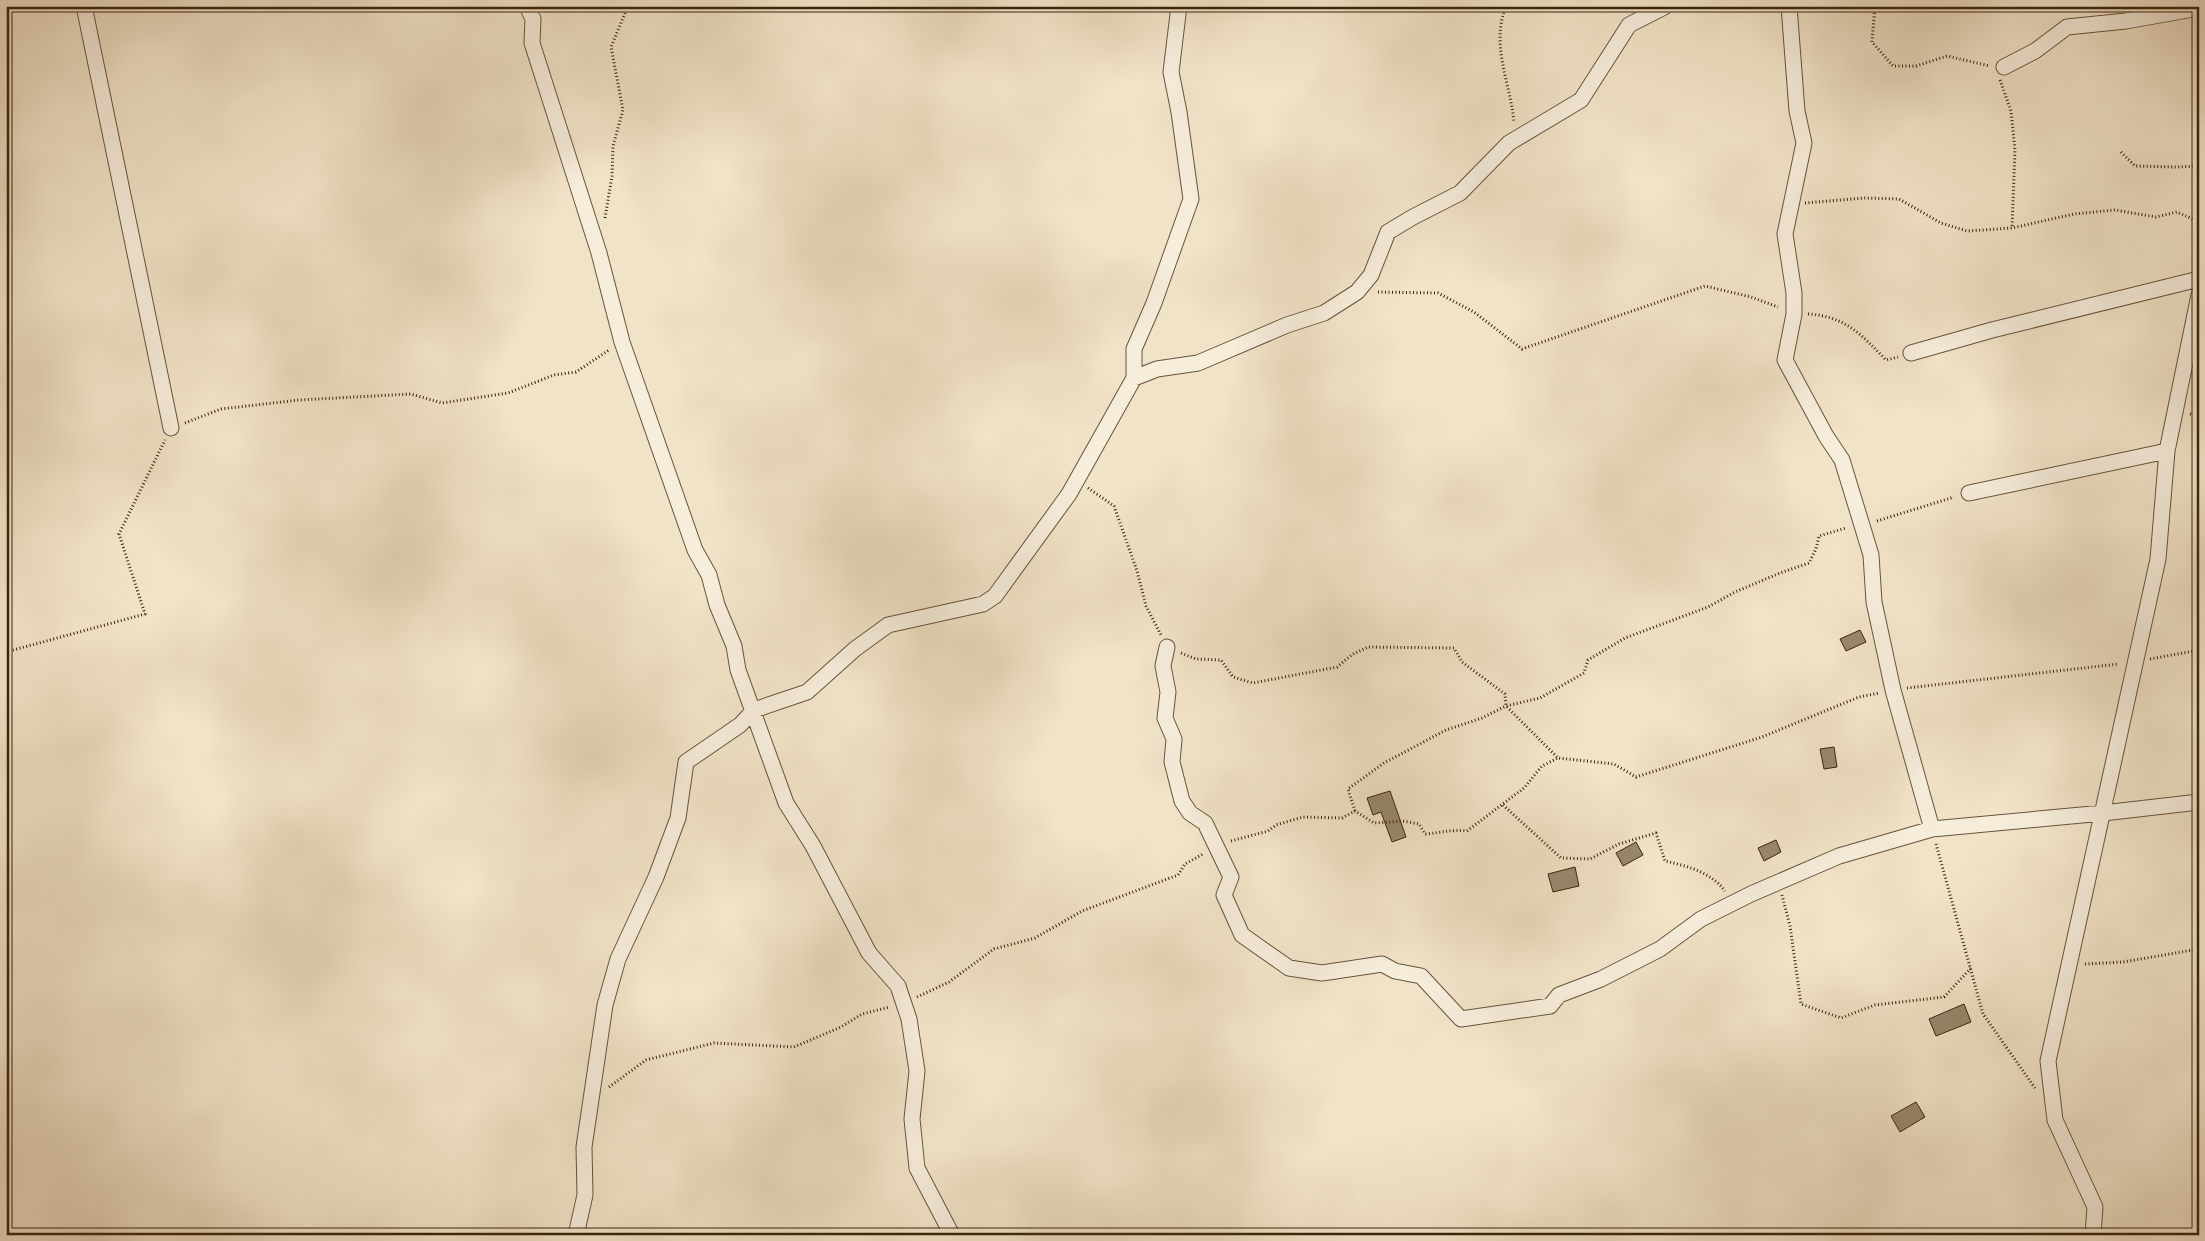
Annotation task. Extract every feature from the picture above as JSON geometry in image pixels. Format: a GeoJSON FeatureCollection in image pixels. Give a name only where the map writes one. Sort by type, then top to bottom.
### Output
{"type":"FeatureCollection","features":[{"type":"Feature","properties":{"kind":"street"},"geometry":{"type":"LineString","coordinates":[[84,6],[171,428]]}},
{"type":"Feature","properties":{"kind":"street"},"geometry":{"type":"LineString","coordinates":[[527,6],[533,19],[532,44],[599,253],[622,342],[695,550],[709,575],[717,605],[734,646],[738,670],[786,803],[813,846],[869,953],[898,986],[909,1018],[917,1071],[912,1119],[917,1168],[952,1235]]}},
{"type":"Feature","properties":{"kind":"street"},"geometry":{"type":"LineString","coordinates":[[576,1235],[584,1195],[584,1147],[605,1005],[618,959],[656,877],[678,818],[686,762],[740,725],[754,710],[807,692],[855,649],[888,625],[983,604],[989,600],[1000,588],[1077,480],[1134,378],[1134,349],[1154,303],[1165,266],[1191,199],[1180,112],[1171,72],[1179,6]]}},
{"type":"Feature","properties":{"kind":"street"},"geometry":{"type":"LineString","coordinates":[[1134,378],[1157,369],[1198,363],[1287,325],[1324,313],[1357,292],[1371,275],[1388,232],[1413,216],[1460,193],[1509,143],[1581,100],[1629,25],[1666,6]]}},
{"type":"Feature","properties":{"kind":"street"},"geometry":{"type":"LineString","coordinates":[[1789,6],[1796,111],[1804,143],[1785,234],[1793,278],[1794,314],[1785,360],[1826,436],[1842,460],[1871,555],[1874,602],[1893,690],[1932,829]]}},
{"type":"Feature","properties":{"kind":"street"},"geometry":{"type":"LineString","coordinates":[[2004,66],[2035,50],[2067,27],[2126,21],[2199,8]]}},
{"type":"Feature","properties":{"kind":"street"},"geometry":{"type":"LineString","coordinates":[[1911,353],[1992,330],[2199,279]]}},
{"type":"Feature","properties":{"kind":"street"},"geometry":{"type":"LineString","coordinates":[[2093,1235],[2095,1207],[2055,1120],[2048,1061],[2158,559],[2167,450],[2199,295]]}},
{"type":"Feature","properties":{"kind":"street"},"geometry":{"type":"LineString","coordinates":[[1969,493],[2167,450]]}},
{"type":"Feature","properties":{"kind":"street"},"geometry":{"type":"LineString","coordinates":[[1167,646],[1163,666],[1168,692],[1165,718],[1174,739],[1172,762],[1182,801],[1190,813],[1205,823],[1231,877],[1224,895],[1242,935],[1290,968],[1322,973],[1382,964],[1395,971],[1421,976],[1461,1019],[1550,1006],[1559,995],[1601,979],[1660,949],[1701,919],[1751,894],[1839,856],[1932,829],[2199,802]]}},
{"type":"Feature","properties":{"kind":"path"},"geometry":{"type":"LineString","coordinates":[[604,224],[612,176],[613,146],[623,110],[611,47],[628,6]]}},
{"type":"Feature","properties":{"kind":"path"},"geometry":{"type":"LineString","coordinates":[[1506,6],[1499,34],[1500,57],[1514,123],[1509,143]]}},
{"type":"Feature","properties":{"kind":"path"},"geometry":{"type":"LineString","coordinates":[[1875,6],[1872,42],[1893,66],[1916,66],[1947,56],[1984,66],[2004,66],[2000,82],[2011,111],[2015,150],[2012,228]]}},
{"type":"Feature","properties":{"kind":"path"},"geometry":{"type":"LineString","coordinates":[[2121,152],[2134,166],[2199,166]]}},
{"type":"Feature","properties":{"kind":"path"},"geometry":{"type":"LineString","coordinates":[[1792,203],[1864,198],[1899,199],[1941,223],[1967,231],[2012,228],[2074,214],[2115,210],[2156,217],[2177,212],[2199,222]]}},
{"type":"Feature","properties":{"kind":"path"},"geometry":{"type":"LineString","coordinates":[[1357,292],[1438,293],[1474,312],[1522,349],[1705,286],[1751,297],[1794,314],[1819,315],[1839,319],[1864,337],[1886,360],[1911,353]]}},
{"type":"Feature","properties":{"kind":"path"},"geometry":{"type":"LineString","coordinates":[[6,652],[145,614],[119,534],[171,428],[221,409],[299,400],[410,394],[442,403],[508,393],[554,376],[576,372],[622,342]]}},
{"type":"Feature","properties":{"kind":"path"},"geometry":{"type":"LineString","coordinates":[[1077,480],[1114,506],[1137,571],[1146,606],[1167,646],[1196,659],[1222,660],[1233,676],[1253,683],[1337,667],[1353,654],[1368,647],[1454,648],[1462,662],[1506,694],[1506,706],[1558,758]]}},
{"type":"Feature","properties":{"kind":"path"},"geometry":{"type":"LineString","coordinates":[[1969,493],[1861,526],[1836,530],[1819,536],[1816,549],[1809,563],[1771,576],[1708,607],[1625,638],[1588,660],[1584,673],[1540,698],[1506,706],[1482,718],[1446,730],[1384,763],[1348,789],[1355,811],[1374,823],[1402,820],[1419,824],[1425,834],[1451,829],[1467,832],[1524,788],[1542,766],[1558,758],[1614,764],[1636,777],[1762,737],[1859,696],[1893,690],[2136,662],[2199,650]]}},
{"type":"Feature","properties":{"kind":"path"},"geometry":{"type":"LineString","coordinates":[[1503,805],[1561,858],[1590,858],[1619,844],[1656,833],[1665,861],[1686,866],[1717,880],[1728,895],[1751,894]]}},
{"type":"Feature","properties":{"kind":"path"},"geometry":{"type":"LineString","coordinates":[[1217,848],[1303,817],[1342,818],[1355,811]]}},
{"type":"Feature","properties":{"kind":"path"},"geometry":{"type":"LineString","coordinates":[[1932,829],[1983,1014],[2037,1091]]}},
{"type":"Feature","properties":{"kind":"path"},"geometry":{"type":"LineString","coordinates":[[1779,882],[1790,926],[1801,1004],[1842,1018],[1875,1005],[1944,997],[1971,967]]}},
{"type":"Feature","properties":{"kind":"path"},"geometry":{"type":"LineString","coordinates":[[2069,965],[2123,962],[2199,949]]}},
{"type":"Feature","properties":{"kind":"building"},"geometry":{"type":"Polygon","coordinates":[[[1860,630],[1866,642],[1846,651],[1840,639],[1860,630]]]}},
{"type":"Feature","properties":{"kind":"building"},"geometry":{"type":"Polygon","coordinates":[[[1834,747],[1837,767],[1824,769],[1820,749],[1834,747]]]}},
{"type":"Feature","properties":{"kind":"building"},"geometry":{"type":"Polygon","coordinates":[[[1390,791],[1406,837],[1392,842],[1381,812],[1373,815],[1367,798],[1390,791]]]}},
{"type":"Feature","properties":{"kind":"building"},"geometry":{"type":"Polygon","coordinates":[[[1776,840],[1781,852],[1764,861],[1758,848],[1776,840]]]}},
{"type":"Feature","properties":{"kind":"building"},"geometry":{"type":"Polygon","coordinates":[[[1636,842],[1643,855],[1623,866],[1616,853],[1636,842]]]}},
{"type":"Feature","properties":{"kind":"building"},"geometry":{"type":"Polygon","coordinates":[[[1575,867],[1579,886],[1553,892],[1548,874],[1575,867]]]}},
{"type":"Feature","properties":{"kind":"building"},"geometry":{"type":"Polygon","coordinates":[[[1964,1004],[1971,1022],[1936,1036],[1929,1019],[1964,1004]]]}},
{"type":"Feature","properties":{"kind":"building"},"geometry":{"type":"Polygon","coordinates":[[[1916,1102],[1925,1117],[1900,1132],[1891,1116],[1916,1102]]]}}]}
